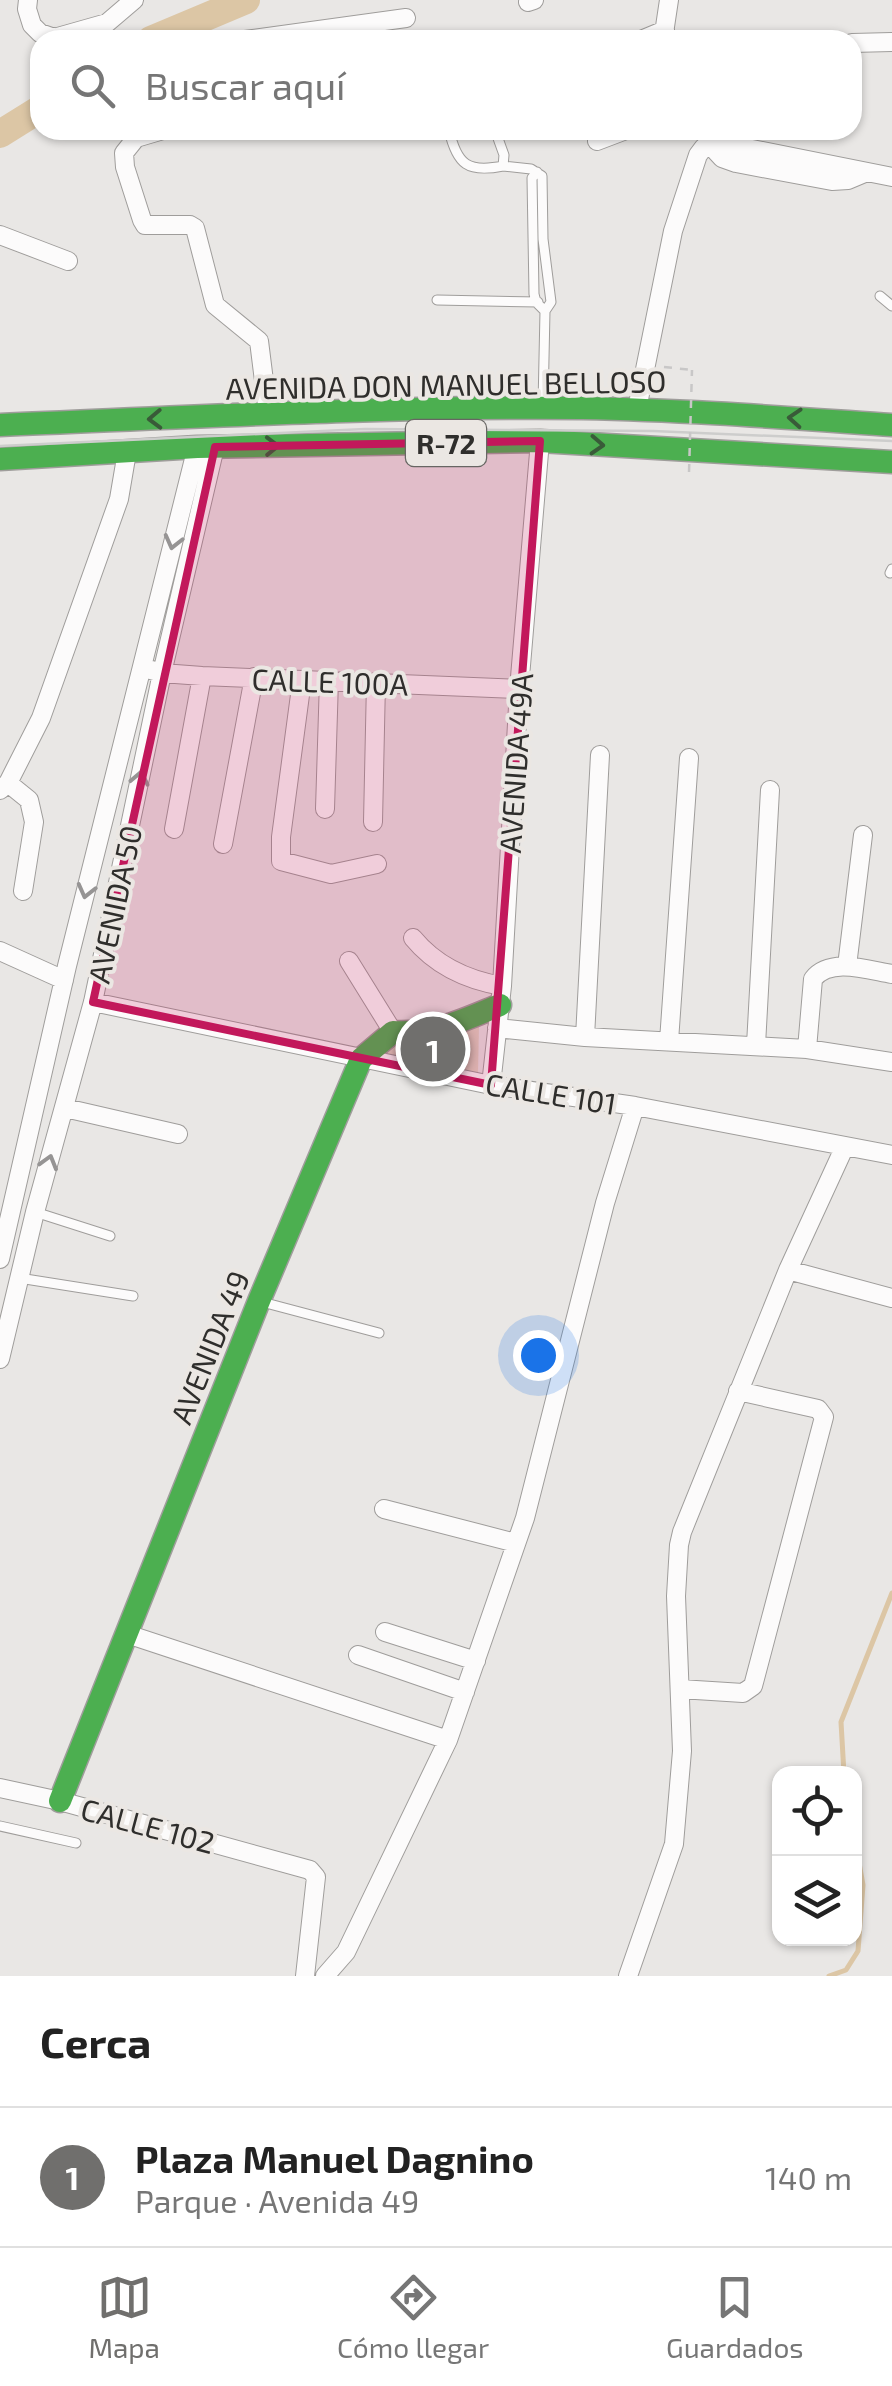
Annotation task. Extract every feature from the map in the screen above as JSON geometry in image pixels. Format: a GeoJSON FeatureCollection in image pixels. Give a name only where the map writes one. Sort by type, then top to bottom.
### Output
{"type":"FeatureCollection","features":[{"type":"Feature","properties":{"kind":"main road","name":"AVENIDA DON MANUEL BELLOSO"},"geometry":{"type":"LineString","coordinates":[[0,425],[268,412],[543,408],[636,409],[892,425]]}},
{"type":"Feature","properties":{"kind":"main road","name":"AVENIDA DON MANUEL BELLOSO"},"geometry":{"type":"LineString","coordinates":[[0,460],[206,447],[540,442],[892,462]]}},
{"type":"Feature","properties":{"kind":"main road"},"geometry":{"type":"LineString","coordinates":[[393,1032],[438,1030],[500,1006]]}},
{"type":"Feature","properties":{"kind":"main road","name":"AVENIDA 49"},"geometry":{"type":"LineString","coordinates":[[60,1802],[259,1301],[361,1060],[393,1032]]}},
{"type":"Feature","properties":{"kind":"street"},"geometry":{"type":"LineString","coordinates":[[28,0],[27,9],[37,30]]}},
{"type":"Feature","properties":{"kind":"street"},"geometry":{"type":"LineString","coordinates":[[665,30],[668,0]]}},
{"type":"Feature","properties":{"kind":"street"},"geometry":{"type":"LineString","coordinates":[[82,30],[106,23],[129,2]]}},
{"type":"Feature","properties":{"kind":"street"},"geometry":{"type":"LineString","coordinates":[[311,30],[406,18]]}},
{"type":"Feature","properties":{"kind":"street"},"geometry":{"type":"LineString","coordinates":[[862,43],[892,42]]}},
{"type":"Feature","properties":{"kind":"street"},"geometry":{"type":"LineString","coordinates":[[134,140],[124,152],[125,167],[142,220],[145,226],[195,228],[216,304],[258,341],[268,412]]}},
{"type":"Feature","properties":{"kind":"street"},"geometry":{"type":"LineString","coordinates":[[636,409],[674,231],[698,155],[710,145],[727,144],[892,176]]}},
{"type":"Feature","properties":{"kind":"street"},"geometry":{"type":"LineString","coordinates":[[0,236],[68,261]]}},
{"type":"Feature","properties":{"kind":"street","name":"AVENIDA 49A"},"geometry":{"type":"LineString","coordinates":[[491,1085],[540,442]]}},
{"type":"Feature","properties":{"kind":"street","name":"AVENIDA 50"},"geometry":{"type":"LineString","coordinates":[[0,1259],[142,668],[206,447]]}},
{"type":"Feature","properties":{"kind":"street","name":"AVENIDA 50"},"geometry":{"type":"LineString","coordinates":[[0,1359],[35,1212],[93,1002],[206,447]]}},
{"type":"Feature","properties":{"kind":"street"},"geometry":{"type":"LineString","coordinates":[[23,891],[34,822],[29,800],[4,786],[41,718],[119,498],[127,452]]}},
{"type":"Feature","properties":{"kind":"street","name":"CALLE 100A"},"geometry":{"type":"LineString","coordinates":[[142,668],[202,676],[519,689]]}},
{"type":"Feature","properties":{"kind":"street"},"geometry":{"type":"LineString","coordinates":[[174,828],[202,676]]}},
{"type":"Feature","properties":{"kind":"street"},"geometry":{"type":"LineString","coordinates":[[224,844],[254,678]]}},
{"type":"Feature","properties":{"kind":"street"},"geometry":{"type":"LineString","coordinates":[[302,680],[281,862],[331,874],[377,864]]}},
{"type":"Feature","properties":{"kind":"street"},"geometry":{"type":"LineString","coordinates":[[325,809],[329,680]]}},
{"type":"Feature","properties":{"kind":"street"},"geometry":{"type":"LineString","coordinates":[[373,822],[376,682]]}},
{"type":"Feature","properties":{"kind":"street"},"geometry":{"type":"LineString","coordinates":[[586,1036],[600,755]]}},
{"type":"Feature","properties":{"kind":"street"},"geometry":{"type":"LineString","coordinates":[[669,1040],[689,758]]}},
{"type":"Feature","properties":{"kind":"street"},"geometry":{"type":"LineString","coordinates":[[756,1045],[770,790]]}},
{"type":"Feature","properties":{"kind":"street"},"geometry":{"type":"LineString","coordinates":[[847,966],[863,835]]}},
{"type":"Feature","properties":{"kind":"street"},"geometry":{"type":"LineString","coordinates":[[413,938],[428,955],[472,981],[500,1006],[586,1036],[807,1048],[892,1062]]}},
{"type":"Feature","properties":{"kind":"street"},"geometry":{"type":"LineString","coordinates":[[0,951],[64,980]]}},
{"type":"Feature","properties":{"kind":"street"},"geometry":{"type":"LineString","coordinates":[[349,961],[393,1032]]}},
{"type":"Feature","properties":{"kind":"street"},"geometry":{"type":"LineString","coordinates":[[807,1048],[813,979],[820,970],[847,966],[892,974]]}},
{"type":"Feature","properties":{"kind":"street","name":"CALLE 101"},"geometry":{"type":"LineString","coordinates":[[93,1002],[491,1085],[635,1106],[892,1155]]}},
{"type":"Feature","properties":{"kind":"street"},"geometry":{"type":"LineString","coordinates":[[327,1974],[346,1952],[448,1740],[524,1518],[604,1203],[635,1106]]}},
{"type":"Feature","properties":{"kind":"street"},"geometry":{"type":"LineString","coordinates":[[65,1108],[178,1134]]}},
{"type":"Feature","properties":{"kind":"street"},"geometry":{"type":"LineString","coordinates":[[628,1976],[674,1844],[682,1751],[678,1545],[788,1270],[845,1146]]}},
{"type":"Feature","properties":{"kind":"street"},"geometry":{"type":"LineString","coordinates":[[788,1270],[892,1298]]}},
{"type":"Feature","properties":{"kind":"street"},"geometry":{"type":"LineString","coordinates":[[680,1689],[743,1693],[753,1686],[824,1417],[818,1409],[738,1391]]}},
{"type":"Feature","properties":{"kind":"street"},"geometry":{"type":"LineString","coordinates":[[384,1509],[516,1543]]}},
{"type":"Feature","properties":{"kind":"street"},"geometry":{"type":"LineString","coordinates":[[386,1632],[476,1661]]}},
{"type":"Feature","properties":{"kind":"street"},"geometry":{"type":"LineString","coordinates":[[127,1634],[448,1740]]}},
{"type":"Feature","properties":{"kind":"street"},"geometry":{"type":"LineString","coordinates":[[358,1655],[465,1692]]}},
{"type":"Feature","properties":{"kind":"street","name":"CALLE 102"},"geometry":{"type":"LineString","coordinates":[[0,1788],[310,1870],[316,1877],[304,1976]]}},
{"type":"Feature","properties":{"kind":"lane"},"geometry":{"type":"LineString","coordinates":[[451,140],[454,153],[466,165],[483,170],[503,166],[537,172],[532,178],[548,307],[543,408]]}},
{"type":"Feature","properties":{"kind":"lane"},"geometry":{"type":"LineString","coordinates":[[499,140],[503,166]]}},
{"type":"Feature","properties":{"kind":"lane"},"geometry":{"type":"LineString","coordinates":[[536,302],[538,240]]}},
{"type":"Feature","properties":{"kind":"lane"},"geometry":{"type":"LineString","coordinates":[[880,296],[892,306]]}},
{"type":"Feature","properties":{"kind":"lane"},"geometry":{"type":"LineString","coordinates":[[437,300],[536,302],[548,307]]}},
{"type":"Feature","properties":{"kind":"lane"},"geometry":{"type":"LineString","coordinates":[[35,1212],[110,1236]]}},
{"type":"Feature","properties":{"kind":"lane"},"geometry":{"type":"LineString","coordinates":[[19,1278],[134,1296]]}},
{"type":"Feature","properties":{"kind":"lane"},"geometry":{"type":"LineString","coordinates":[[259,1301],[378,1333]]}},
{"type":"Feature","properties":{"kind":"lane"},"geometry":{"type":"LineString","coordinates":[[0,1826],[76,1843]]}},
{"type":"Feature","properties":{"kind":"path"},"geometry":{"type":"LineString","coordinates":[[644,366],[692,370],[689,472]]}},
{"type":"Feature","properties":{"kind":"highlighted area"},"geometry":{"type":"Polygon","coordinates":[[[540,441],[491,1085],[93,1002],[215,447],[540,441]]]}},
{"type":"Feature","properties":{"kind":"green space"},"geometry":{"type":"Polygon","coordinates":[[[479,1024],[478,1074],[385,1055],[389,1043],[479,1024]]]}},
{"type":"Feature","properties":{"kind":"waterway"},"geometry":{"type":"LineString","coordinates":[[175,30],[246,0]]}},
{"type":"Feature","properties":{"kind":"waterway"},"geometry":{"type":"LineString","coordinates":[[0,134],[30,115]]}},
{"type":"Feature","properties":{"kind":"waterway"},"geometry":{"type":"LineString","coordinates":[[844,1766],[841,1722],[892,1593]]}},
{"type":"Feature","properties":{"kind":"waterway"},"geometry":{"type":"LineString","coordinates":[[829,1976],[846,1970],[858,1951],[863,1885],[858,1856]]}},
{"type":"Feature","properties":{"kind":"tram line"},"geometry":{"type":"LineString","coordinates":[[0,446],[365,429],[653,431],[892,441]]}},
{"type":"Feature","properties":{"kind":"traffic: fast"},"geometry":{"type":"LineString","coordinates":[[0,425],[509,408],[660,411],[892,425]]}},
{"type":"Feature","properties":{"kind":"traffic: fast"},"geometry":{"type":"LineString","coordinates":[[0,459],[197,447],[540,441],[892,462]]}},
{"type":"Feature","properties":{"kind":"traffic: fast"},"geometry":{"type":"LineString","coordinates":[[60,1801],[259,1301],[361,1059],[393,1032],[435,1029],[500,1005]]}},
{"type":"Feature","properties":{"kind":"place","name":"Plaza Manuel Dagnino"},"geometry":{"type":"Point","coordinates":[433,1049]}}]}
